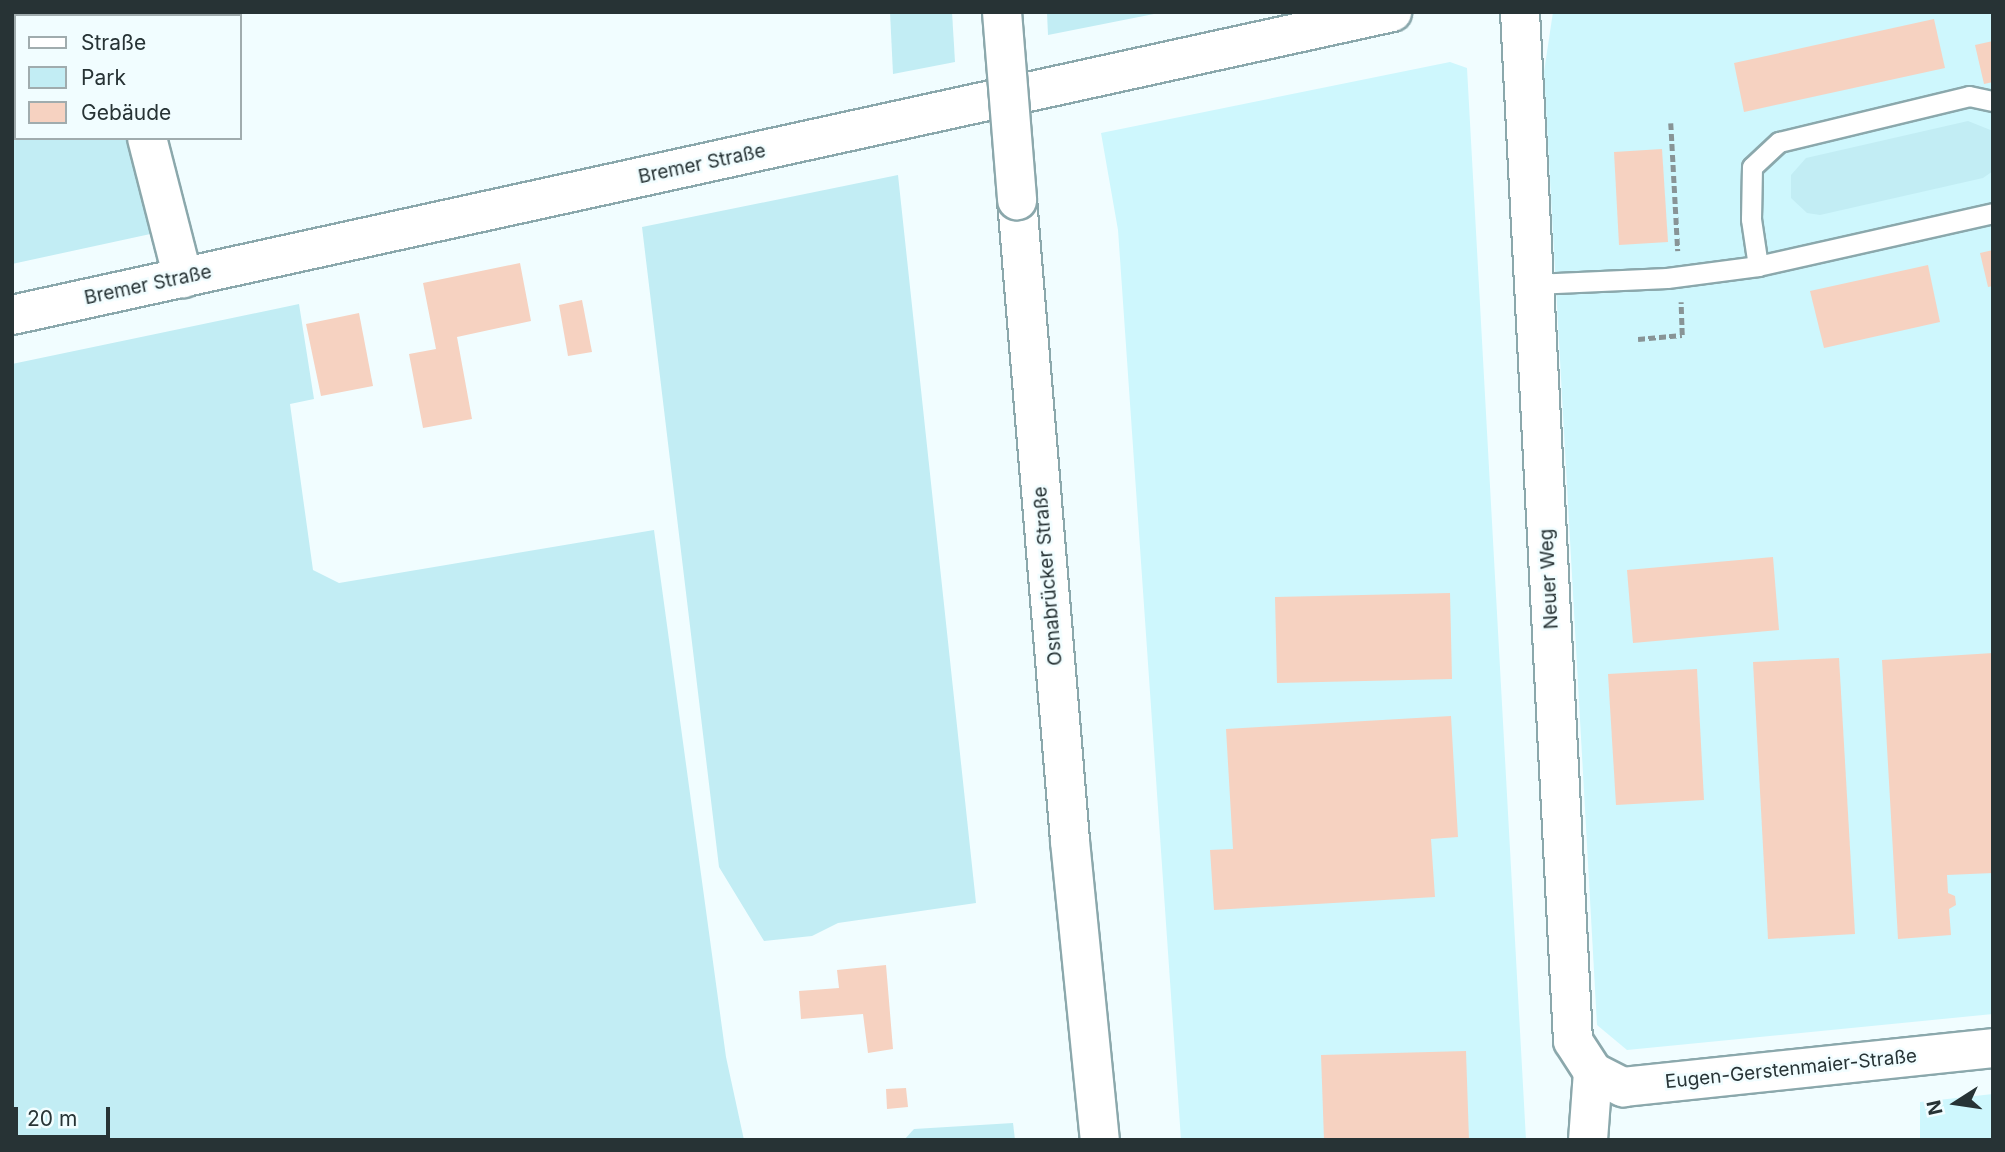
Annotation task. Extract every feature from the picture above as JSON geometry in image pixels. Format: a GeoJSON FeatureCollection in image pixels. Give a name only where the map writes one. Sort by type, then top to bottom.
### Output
{"type":"FeatureCollection","features":[{"type":"Feature","properties":{"kind":"main road","name":"Osnabrücker Straße"},"geometry":{"type":"LineString","coordinates":[[1002,12],[1070,841],[1100,1140]]}},
{"type":"Feature","properties":{"kind":"main road","name":"Bremer Straße"},"geometry":{"type":"LineString","coordinates":[[12,315],[1392,12]]}},
{"type":"Feature","properties":{"kind":"main road","name":"Neuer Weg"},"geometry":{"type":"LineString","coordinates":[[1520,12],[1573,1041],[1592,1072]]}},
{"type":"Feature","properties":{"kind":"main road"},"geometry":{"type":"LineString","coordinates":[[148,140],[183,278]]}},
{"type":"Feature","properties":{"kind":"main road","name":"Eugen-Gerstenmaier-Straße"},"geometry":{"type":"LineString","coordinates":[[1592,1072],[1623,1087],[1993,1048]]}},
{"type":"Feature","properties":{"kind":"main road"},"geometry":{"type":"LineString","coordinates":[[1588,1140],[1592,1072]]}},
{"type":"Feature","properties":{"kind":"lane"},"geometry":{"type":"LineString","coordinates":[[1758,266],[1751,219],[1752,167],[1779,142],[1969,96],[1993,101]]}},
{"type":"Feature","properties":{"kind":"lane"},"geometry":{"type":"LineString","coordinates":[[1534,284],[1679,276],[1758,266],[1993,213]]}},
{"type":"Feature","properties":{"kind":"path"},"geometry":{"type":"LineString","coordinates":[[1638,339],[1682,335],[1671,123]]}},
{"type":"Feature","properties":{"kind":"shaded area"},"geometry":{"type":"Polygon","coordinates":[[[1553,12],[1993,12],[1993,1014],[1627,1050],[1597,1025],[1544,72],[1553,12]]]}},
{"type":"Feature","properties":{"kind":"shaded area"},"geometry":{"type":"Polygon","coordinates":[[[1450,62],[1467,68],[1526,1140],[1181,1140],[1118,230],[1101,133],[1450,62]]]}},
{"type":"Feature","properties":{"kind":"shaded area"},"geometry":{"type":"Polygon","coordinates":[[[1993,1094],[1993,1140],[1920,1140],[1920,1102],[1993,1094]]]}},
{"type":"Feature","properties":{"kind":"green space"},"geometry":{"type":"Polygon","coordinates":[[[12,12],[95,12],[14,14],[14,140],[130,140],[155,233],[12,264],[12,12]]]}},
{"type":"Feature","properties":{"kind":"green space"},"geometry":{"type":"Polygon","coordinates":[[[890,12],[952,12],[955,62],[893,74],[890,12]]]}},
{"type":"Feature","properties":{"kind":"green space"},"geometry":{"type":"Polygon","coordinates":[[[1047,12],[1164,12],[1048,35],[1047,12]]]}},
{"type":"Feature","properties":{"kind":"green space"},"geometry":{"type":"Polygon","coordinates":[[[1968,121],[1993,131],[1993,171],[1983,178],[1820,215],[1807,213],[1791,198],[1791,175],[1806,158],[1968,121]]]}},
{"type":"Feature","properties":{"kind":"green space"},"geometry":{"type":"Polygon","coordinates":[[[898,175],[976,903],[838,923],[812,936],[764,941],[719,867],[642,227],[898,175]]]}},
{"type":"Feature","properties":{"kind":"green space"},"geometry":{"type":"Polygon","coordinates":[[[299,304],[314,399],[290,404],[313,570],[339,583],[654,530],[726,1057],[744,1140],[12,1140],[12,364],[299,304]]]}},
{"type":"Feature","properties":{"kind":"green space"},"geometry":{"type":"Polygon","coordinates":[[[1013,1123],[1015,1140],[904,1140],[914,1129],[1013,1123]]]}},
{"type":"Feature","properties":{"kind":"building"},"geometry":{"type":"Polygon","coordinates":[[[1934,19],[1945,68],[1744,112],[1734,63],[1934,19]]]}},
{"type":"Feature","properties":{"kind":"building"},"geometry":{"type":"Polygon","coordinates":[[[1993,41],[1993,82],[1984,84],[1975,45],[1993,41]]]}},
{"type":"Feature","properties":{"kind":"building"},"geometry":{"type":"Polygon","coordinates":[[[1662,149],[1668,242],[1619,245],[1614,152],[1662,149]]]}},
{"type":"Feature","properties":{"kind":"building"},"geometry":{"type":"Polygon","coordinates":[[[1993,250],[1993,286],[1988,287],[1980,253],[1993,250]]]}},
{"type":"Feature","properties":{"kind":"building"},"geometry":{"type":"Polygon","coordinates":[[[520,263],[531,321],[457,337],[472,419],[423,428],[409,354],[436,349],[423,283],[520,263]]]}},
{"type":"Feature","properties":{"kind":"building"},"geometry":{"type":"Polygon","coordinates":[[[1928,265],[1940,322],[1824,348],[1810,291],[1928,265]]]}},
{"type":"Feature","properties":{"kind":"building"},"geometry":{"type":"Polygon","coordinates":[[[582,300],[592,352],[568,356],[559,305],[582,300]]]}},
{"type":"Feature","properties":{"kind":"building"},"geometry":{"type":"Polygon","coordinates":[[[359,313],[373,386],[321,396],[306,324],[359,313]]]}},
{"type":"Feature","properties":{"kind":"building"},"geometry":{"type":"Polygon","coordinates":[[[1773,557],[1779,630],[1633,643],[1627,570],[1773,557]]]}},
{"type":"Feature","properties":{"kind":"building"},"geometry":{"type":"Polygon","coordinates":[[[1450,593],[1452,679],[1277,683],[1275,597],[1450,593]]]}},
{"type":"Feature","properties":{"kind":"building"},"geometry":{"type":"Polygon","coordinates":[[[1993,653],[1993,873],[1947,875],[1948,893],[1955,896],[1956,905],[1949,909],[1951,935],[1898,939],[1882,660],[1993,653]]]}},
{"type":"Feature","properties":{"kind":"building"},"geometry":{"type":"Polygon","coordinates":[[[1839,658],[1855,934],[1768,939],[1753,662],[1839,658]]]}},
{"type":"Feature","properties":{"kind":"building"},"geometry":{"type":"Polygon","coordinates":[[[1697,669],[1704,800],[1616,805],[1608,674],[1697,669]]]}},
{"type":"Feature","properties":{"kind":"building"},"geometry":{"type":"Polygon","coordinates":[[[1451,716],[1458,837],[1431,839],[1435,897],[1214,910],[1210,850],[1233,849],[1226,729],[1451,716]]]}},
{"type":"Feature","properties":{"kind":"building"},"geometry":{"type":"Polygon","coordinates":[[[886,965],[893,1049],[868,1053],[863,1014],[801,1019],[799,991],[839,988],[837,970],[886,965]]]}},
{"type":"Feature","properties":{"kind":"building"},"geometry":{"type":"Polygon","coordinates":[[[1466,1051],[1469,1140],[1324,1140],[1321,1055],[1466,1051]]]}},
{"type":"Feature","properties":{"kind":"building"},"geometry":{"type":"Polygon","coordinates":[[[906,1088],[908,1107],[887,1109],[886,1089],[906,1088]]]}}]}
